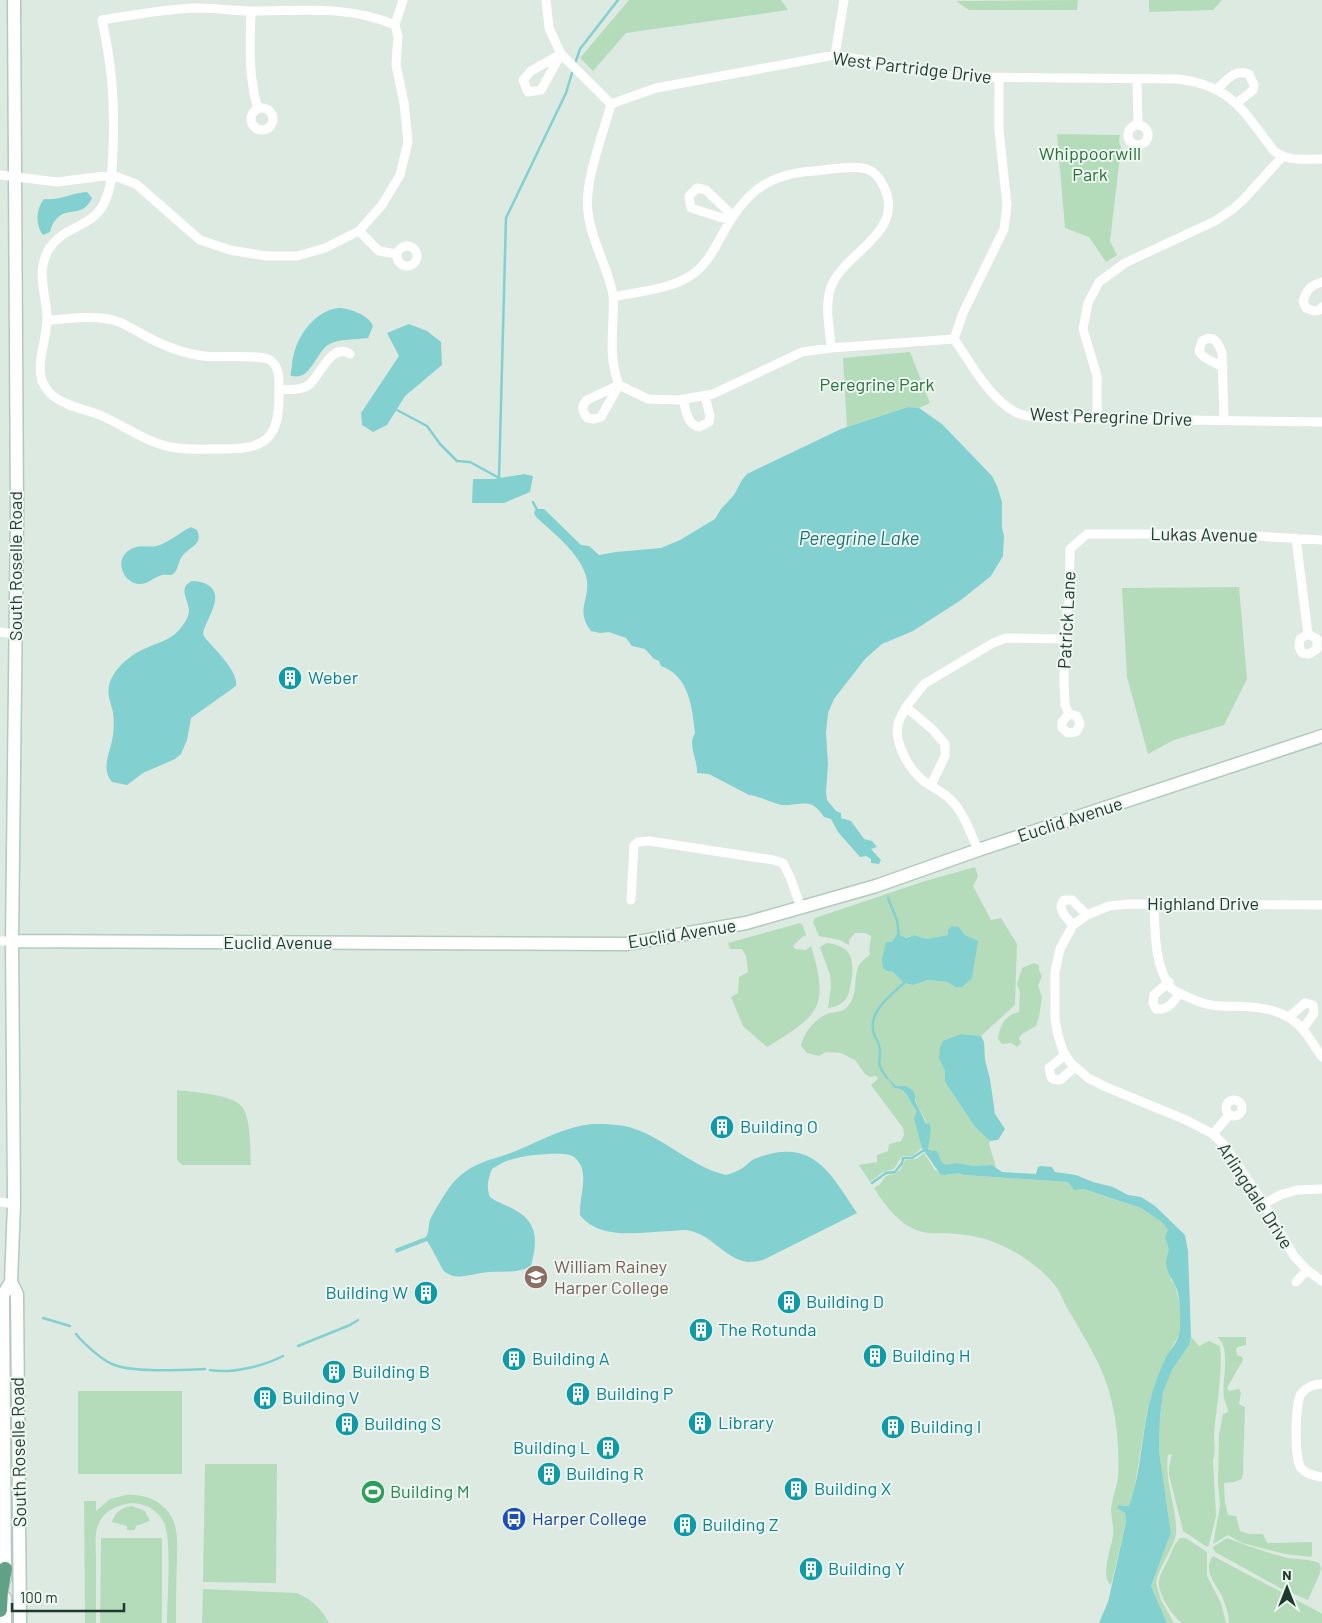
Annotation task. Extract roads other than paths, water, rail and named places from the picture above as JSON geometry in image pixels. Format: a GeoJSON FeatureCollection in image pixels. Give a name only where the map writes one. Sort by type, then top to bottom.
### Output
{"type":"FeatureCollection","features":[{"type":"Feature","properties":{"kind":"main road","name":"South Roselle Road"},"geometry":{"type":"LineString","coordinates":[[5,1623],[3,1295],[6,1283],[14,1204],[6,941],[15,634],[14,0]]}},
{"type":"Feature","properties":{"kind":"main road","name":"Euclid Avenue"},"geometry":{"type":"LineString","coordinates":[[6,941],[626,944],[746,923],[876,886],[978,850],[1322,736]]}},
{"type":"Feature","properties":{"kind":"main road","name":"South Roselle Road"},"geometry":{"type":"LineString","coordinates":[[6,1283],[17,1294],[20,1623]]}},
{"type":"Feature","properties":{"kind":"main road"},"geometry":{"type":"LineString","coordinates":[[0,1610],[0,1590],[5,1569]]}},
{"type":"Feature","properties":{"kind":"street"},"geometry":{"type":"LineString","coordinates":[[0,175],[57,182],[112,175],[136,184],[200,240],[230,250],[266,256],[297,256],[325,248],[359,231],[382,205],[400,175],[408,142],[404,103],[396,66],[398,36],[395,24],[403,0]]}},
{"type":"Feature","properties":{"kind":"street"},"geometry":{"type":"LineString","coordinates":[[546,0],[549,28],[561,54],[611,104],[591,175],[587,199],[588,212],[614,296],[611,354],[613,369],[619,385],[648,399],[683,400],[714,394],[802,352],[831,348],[954,339],[963,313],[1004,229],[1006,219],[1007,205],[1000,138],[999,78]]}},
{"type":"Feature","properties":{"kind":"street"},"geometry":{"type":"LineString","coordinates":[[835,55],[844,0]]}},
{"type":"Feature","properties":{"kind":"street"},"geometry":{"type":"LineString","coordinates":[[48,320],[104,319],[118,322],[157,342],[190,354],[216,357],[265,358],[270,361],[279,373],[279,414],[273,432],[260,444],[238,449],[187,449],[167,446],[136,434],[100,415],[64,403],[46,389],[40,371],[48,320],[42,283],[44,262],[48,251],[63,232],[88,222],[97,216],[107,196],[112,175],[114,99],[110,56],[102,20],[150,12],[195,8],[251,11],[338,10],[375,16],[395,24]]}},
{"type":"Feature","properties":{"kind":"street"},"geometry":{"type":"LineString","coordinates":[[251,11],[250,56],[252,88],[258,108]]}},
{"type":"Feature","properties":{"kind":"street"},"geometry":{"type":"LineString","coordinates":[[561,54],[541,90],[528,92],[523,80],[531,71],[561,54]]}},
{"type":"Feature","properties":{"kind":"street","name":"West Partridge Drive"},"geometry":{"type":"LineString","coordinates":[[611,104],[656,88],[835,55],[943,75],[999,78],[1137,78],[1190,81],[1217,89],[1237,103],[1274,151],[1282,157]]}},
{"type":"Feature","properties":{"kind":"street"},"geometry":{"type":"LineString","coordinates":[[1217,89],[1237,72],[1249,74],[1254,84],[1253,90],[1237,103]]}},
{"type":"Feature","properties":{"kind":"street"},"geometry":{"type":"LineString","coordinates":[[1137,78],[1138,125]]}},
{"type":"Feature","properties":{"kind":"street"},"geometry":{"type":"LineString","coordinates":[[1098,419],[1097,376],[1084,329],[1088,304],[1099,282],[1125,263],[1215,221],[1233,209],[1282,157],[1291,159],[1322,159]]}},
{"type":"Feature","properties":{"kind":"street"},"geometry":{"type":"LineString","coordinates":[[614,296],[673,284],[688,278],[708,260],[731,218],[747,198],[772,179],[799,172],[858,168],[870,170],[879,178],[885,188],[888,212],[885,223],[872,242],[842,269],[830,288],[828,302],[831,348]]}},
{"type":"Feature","properties":{"kind":"street"},"geometry":{"type":"LineString","coordinates":[[359,231],[379,251],[397,254]]}},
{"type":"Feature","properties":{"kind":"street"},"geometry":{"type":"LineString","coordinates":[[1322,282],[1313,284],[1306,291],[1302,301],[1306,308],[1314,311],[1320,310],[1322,307]]}},
{"type":"Feature","properties":{"kind":"street","name":"West Peregrine Drive"},"geometry":{"type":"LineString","coordinates":[[954,339],[991,391],[1015,412],[1027,416],[1042,418],[1322,422]]}},
{"type":"Feature","properties":{"kind":"street"},"geometry":{"type":"LineString","coordinates":[[279,390],[304,388],[310,384],[324,364],[336,354],[342,352],[350,354]]}},
{"type":"Feature","properties":{"kind":"street"},"geometry":{"type":"LineString","coordinates":[[1223,368],[1224,420]]}},
{"type":"Feature","properties":{"kind":"street"},"geometry":{"type":"LineString","coordinates":[[683,400],[688,420],[699,428],[709,422],[710,416],[705,396]]}},
{"type":"Feature","properties":{"kind":"street","name":"Lukas Avenue"},"geometry":{"type":"LineString","coordinates":[[1087,534],[1220,534],[1322,540]]}},
{"type":"Feature","properties":{"kind":"street","name":"Patrick Lane"},"geometry":{"type":"LineString","coordinates":[[1069,714],[1065,705],[1064,639],[1069,601],[1070,549],[1087,534]]}},
{"type":"Feature","properties":{"kind":"street"},"geometry":{"type":"LineString","coordinates":[[1296,538],[1308,634]]}},
{"type":"Feature","properties":{"kind":"street"},"geometry":{"type":"LineString","coordinates":[[0,632],[15,634]]}},
{"type":"Feature","properties":{"kind":"street"},"geometry":{"type":"LineString","coordinates":[[978,850],[963,816],[953,802],[924,781],[909,766],[900,746],[898,726],[906,707],[924,684],[993,643],[1006,638],[1064,639]]}},
{"type":"Feature","properties":{"kind":"street"},"geometry":{"type":"LineString","coordinates":[[906,707],[932,729],[945,744],[945,756],[931,785]]}},
{"type":"Feature","properties":{"kind":"street"},"geometry":{"type":"LineString","coordinates":[[632,900],[634,846],[638,842],[649,841],[783,863],[801,908]]}},
{"type":"Feature","properties":{"kind":"street"},"geometry":{"type":"LineString","coordinates":[[1073,925],[1061,909],[1061,904],[1064,900],[1072,900],[1087,915]]}},
{"type":"Feature","properties":{"kind":"street"},"geometry":{"type":"LineString","coordinates":[[1154,904],[1156,951],[1172,989],[1195,1000],[1218,1006],[1253,1006],[1275,1011],[1289,1017],[1303,1029],[1322,1057]]}},
{"type":"Feature","properties":{"kind":"street","name":"Highland Drive"},"geometry":{"type":"LineString","coordinates":[[1073,925],[1087,915],[1109,906],[1154,904],[1322,905]]}},
{"type":"Feature","properties":{"kind":"street","name":"Arlingdale Drive"},"geometry":{"type":"LineString","coordinates":[[1073,925],[1060,949],[1055,972],[1055,1019],[1065,1055],[1088,1078],[1186,1120],[1213,1134],[1224,1145],[1264,1204],[1294,1256],[1307,1270],[1322,1281]]}},
{"type":"Feature","properties":{"kind":"street"},"geometry":{"type":"LineString","coordinates":[[1168,982],[1154,995],[1153,1004],[1156,1009],[1163,1010],[1170,1007],[1180,993]]}},
{"type":"Feature","properties":{"kind":"street"},"geometry":{"type":"LineString","coordinates":[[1289,1017],[1305,1003],[1313,1005],[1314,1012],[1303,1029]]}},
{"type":"Feature","properties":{"kind":"street"},"geometry":{"type":"LineString","coordinates":[[1065,1055],[1049,1068],[1051,1077],[1060,1080],[1075,1067]]}},
{"type":"Feature","properties":{"kind":"street"},"geometry":{"type":"LineString","coordinates":[[1213,1134],[1228,1115]]}},
{"type":"Feature","properties":{"kind":"street"},"geometry":{"type":"LineString","coordinates":[[1264,1204],[1280,1195],[1297,1190],[1322,1189]]}},
{"type":"Feature","properties":{"kind":"street"},"geometry":{"type":"LineString","coordinates":[[0,1202],[14,1204]]}},
{"type":"Feature","properties":{"kind":"street"},"geometry":{"type":"LineString","coordinates":[[1296,1282],[1307,1270]]}},
{"type":"Feature","properties":{"kind":"street"},"geometry":{"type":"LineString","coordinates":[[1322,1384],[1310,1386],[1302,1392],[1298,1402],[1297,1419],[1297,1457],[1300,1467],[1311,1475],[1322,1477]]}},
{"type":"Feature","properties":{"kind":"water"},"geometry":{"type":"Polygon","coordinates":[[[87,192],[92,198],[87,205],[77,211],[59,216],[50,232],[43,235],[40,231],[38,217],[39,207],[44,199],[55,199],[87,192]]]}},
{"type":"Feature","properties":{"kind":"water"},"geometry":{"type":"Polygon","coordinates":[[[338,308],[348,309],[363,315],[371,322],[373,326],[368,338],[342,340],[332,343],[324,348],[307,372],[303,375],[291,376],[296,346],[306,329],[320,315],[338,308]]]}},
{"type":"Feature","properties":{"kind":"water"},"geometry":{"type":"Polygon","coordinates":[[[409,324],[427,331],[441,342],[442,365],[405,396],[387,425],[373,432],[362,425],[361,413],[399,356],[387,333],[409,324]]]}},
{"type":"Feature","properties":{"kind":"water","name":"Peregrine Lake"},"geometry":{"type":"Polygon","coordinates":[[[908,407],[919,408],[942,424],[992,476],[1002,502],[1003,556],[991,576],[961,600],[913,631],[882,644],[865,659],[834,699],[828,713],[826,733],[828,764],[827,800],[836,811],[841,813],[841,818],[851,821],[864,839],[872,841],[877,847],[871,849],[881,860],[879,864],[871,863],[871,859],[866,856],[860,857],[838,832],[831,819],[824,817],[812,805],[778,804],[749,795],[709,774],[697,773],[692,748],[695,733],[692,713],[683,684],[678,677],[661,666],[659,661],[654,659],[645,649],[632,646],[626,638],[609,632],[591,631],[584,616],[587,584],[583,567],[572,551],[534,513],[536,509],[544,509],[581,545],[589,546],[599,555],[661,548],[680,540],[715,519],[721,509],[734,495],[747,474],[841,429],[908,407]]]}},
{"type":"Feature","properties":{"kind":"water"},"geometry":{"type":"Polygon","coordinates":[[[524,474],[533,476],[530,492],[504,503],[472,503],[473,479],[494,479],[524,474]]]}},
{"type":"Feature","properties":{"kind":"water"},"geometry":{"type":"Polygon","coordinates":[[[191,527],[197,530],[198,542],[182,556],[173,574],[162,575],[140,584],[134,583],[125,576],[121,566],[124,555],[128,551],[136,547],[157,546],[171,540],[191,527]]]}},
{"type":"Feature","properties":{"kind":"water"},"geometry":{"type":"Polygon","coordinates":[[[192,581],[204,583],[213,590],[215,602],[203,634],[230,667],[236,680],[236,686],[191,718],[187,740],[181,754],[175,759],[143,773],[127,785],[112,782],[107,771],[107,760],[114,730],[113,712],[108,693],[111,680],[128,659],[171,637],[182,627],[189,611],[184,591],[185,587],[192,581]]]}},
{"type":"Feature","properties":{"kind":"water"},"geometry":{"type":"Polygon","coordinates":[[[952,926],[959,927],[965,935],[978,941],[972,978],[962,987],[955,987],[947,982],[928,980],[913,985],[904,983],[893,972],[883,968],[882,959],[886,942],[892,942],[897,934],[906,938],[914,935],[927,939],[948,935],[948,930],[952,926]]]}},
{"type":"Feature","properties":{"kind":"water"},"geometry":{"type":"Polygon","coordinates":[[[961,1034],[981,1036],[984,1042],[985,1060],[995,1114],[1005,1129],[998,1140],[990,1141],[975,1127],[945,1082],[945,1071],[939,1059],[940,1047],[943,1041],[961,1034]]]}},
{"type":"Feature","properties":{"kind":"water"},"geometry":{"type":"Polygon","coordinates":[[[886,1076],[896,1086],[902,1085],[914,1092],[916,1103],[926,1124],[929,1123],[931,1128],[928,1150],[937,1151],[941,1161],[946,1165],[956,1163],[974,1166],[992,1165],[1002,1172],[1036,1174],[1038,1167],[1052,1167],[1055,1172],[1076,1175],[1113,1187],[1128,1195],[1141,1197],[1155,1206],[1185,1235],[1188,1251],[1191,1337],[1189,1345],[1172,1370],[1163,1392],[1159,1451],[1171,1533],[1151,1586],[1167,1623],[1099,1623],[1108,1602],[1126,1522],[1125,1513],[1117,1508],[1118,1505],[1129,1506],[1137,1479],[1151,1397],[1166,1357],[1176,1343],[1179,1334],[1180,1316],[1177,1290],[1166,1264],[1169,1250],[1165,1237],[1168,1230],[1163,1223],[1141,1208],[1083,1189],[1074,1190],[1068,1182],[940,1174],[922,1148],[914,1118],[917,1111],[905,1093],[894,1088],[886,1076]]]}},
{"type":"Feature","properties":{"kind":"water"},"geometry":{"type":"Polygon","coordinates":[[[592,1124],[630,1127],[647,1134],[702,1166],[726,1175],[740,1170],[752,1160],[776,1153],[792,1152],[806,1156],[828,1172],[857,1213],[763,1260],[748,1262],[732,1257],[706,1238],[689,1230],[622,1233],[598,1229],[580,1215],[583,1175],[578,1161],[570,1155],[541,1154],[502,1163],[492,1169],[488,1183],[490,1197],[523,1215],[532,1227],[535,1241],[531,1266],[513,1271],[457,1276],[450,1275],[444,1271],[427,1241],[396,1253],[395,1249],[426,1237],[430,1220],[452,1184],[459,1176],[474,1166],[563,1131],[592,1124]]]}},
{"type":"Feature","properties":{"kind":"waterway"},"geometry":{"type":"LineString","coordinates":[[576,61],[580,49],[618,0]]}},
{"type":"Feature","properties":{"kind":"waterway"},"geometry":{"type":"LineString","coordinates":[[499,478],[506,218],[566,93],[572,73]]}},
{"type":"Feature","properties":{"kind":"waterway"},"geometry":{"type":"LineString","coordinates":[[397,410],[427,426],[440,444],[457,461],[470,462],[501,479]]}},
{"type":"Feature","properties":{"kind":"waterway"},"geometry":{"type":"LineString","coordinates":[[533,502],[537,510]]}},
{"type":"Feature","properties":{"kind":"waterway"},"geometry":{"type":"LineString","coordinates":[[888,898],[897,920],[899,937]]}},
{"type":"Feature","properties":{"kind":"waterway"},"geometry":{"type":"LineString","coordinates":[[887,1078],[879,1064],[880,1051],[874,1034],[874,1019],[881,1005],[904,983],[904,980]]}},
{"type":"Feature","properties":{"kind":"waterway"},"geometry":{"type":"LineString","coordinates":[[872,1183],[886,1173],[895,1172],[902,1163],[903,1158],[912,1158],[924,1150]]}},
{"type":"Feature","properties":{"kind":"waterway"},"geometry":{"type":"LineString","coordinates":[[43,1318],[70,1326]]}},
{"type":"Feature","properties":{"kind":"waterway"},"geometry":{"type":"LineString","coordinates":[[298,1346],[358,1320]]}},
{"type":"Feature","properties":{"kind":"waterway"},"geometry":{"type":"LineString","coordinates":[[76,1334],[103,1359],[121,1367],[158,1370],[205,1369]]}},
{"type":"Feature","properties":{"kind":"waterway"},"geometry":{"type":"LineString","coordinates":[[210,1370],[228,1371],[247,1368],[267,1363],[283,1356]]}},
{"type":"Feature","properties":{"kind":"place","name":"Weber"},"geometry":{"type":"Point","coordinates":[290,678]}},
{"type":"Feature","properties":{"kind":"place","name":"Building O"},"geometry":{"type":"Point","coordinates":[722,1127]}},
{"type":"Feature","properties":{"kind":"place","name":"William Rainey Harper College"},"geometry":{"type":"Point","coordinates":[536,1277]}},
{"type":"Feature","properties":{"kind":"place","name":"Building W"},"geometry":{"type":"Point","coordinates":[426,1293]}},
{"type":"Feature","properties":{"kind":"place","name":"Building D"},"geometry":{"type":"Point","coordinates":[789,1302]}},
{"type":"Feature","properties":{"kind":"place","name":"The Rotunda"},"geometry":{"type":"Point","coordinates":[701,1330]}},
{"type":"Feature","properties":{"kind":"place","name":"Building H"},"geometry":{"type":"Point","coordinates":[875,1356]}},
{"type":"Feature","properties":{"kind":"place","name":"Building A"},"geometry":{"type":"Point","coordinates":[514,1359]}},
{"type":"Feature","properties":{"kind":"place","name":"Building B"},"geometry":{"type":"Point","coordinates":[334,1372]}},
{"type":"Feature","properties":{"kind":"place","name":"Building P"},"geometry":{"type":"Point","coordinates":[578,1394]}},
{"type":"Feature","properties":{"kind":"place","name":"Building V"},"geometry":{"type":"Point","coordinates":[265,1398]}},
{"type":"Feature","properties":{"kind":"place","name":"Library"},"geometry":{"type":"Point","coordinates":[700,1423]}},
{"type":"Feature","properties":{"kind":"place","name":"Building S"},"geometry":{"type":"Point","coordinates":[347,1424]}},
{"type":"Feature","properties":{"kind":"place","name":"Building I"},"geometry":{"type":"Point","coordinates":[893,1427]}},
{"type":"Feature","properties":{"kind":"place","name":"Building L"},"geometry":{"type":"Point","coordinates":[608,1448]}},
{"type":"Feature","properties":{"kind":"place","name":"Building R"},"geometry":{"type":"Point","coordinates":[549,1474]}},
{"type":"Feature","properties":{"kind":"place","name":"Building X"},"geometry":{"type":"Point","coordinates":[796,1489]}},
{"type":"Feature","properties":{"kind":"place","name":"Building M"},"geometry":{"type":"Point","coordinates":[373,1492]}},
{"type":"Feature","properties":{"kind":"place","name":"Harper College"},"geometry":{"type":"Point","coordinates":[514,1519]}},
{"type":"Feature","properties":{"kind":"place","name":"Building Z"},"geometry":{"type":"Point","coordinates":[685,1525]}},
{"type":"Feature","properties":{"kind":"place","name":"Building Y"},"geometry":{"type":"Point","coordinates":[811,1569]}},
{"type":"Feature","properties":{"kind":"park label","name":"Whippoorwill Park"},"geometry":{"type":"Point","coordinates":[1090,164]}},
{"type":"Feature","properties":{"kind":"park label","name":"Peregrine Park"},"geometry":{"type":"Point","coordinates":[877,385]}}]}
